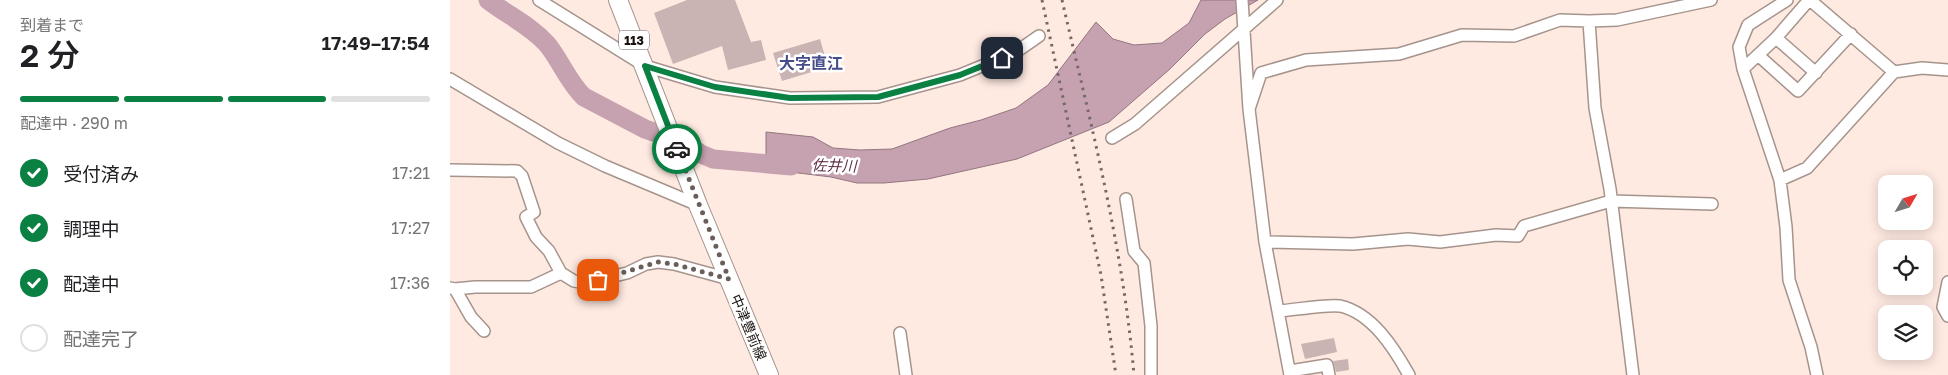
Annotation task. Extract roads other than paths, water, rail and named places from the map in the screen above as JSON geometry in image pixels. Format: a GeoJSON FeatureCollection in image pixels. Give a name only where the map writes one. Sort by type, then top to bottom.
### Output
{"type":"FeatureCollection","features":[{"type":"Feature","properties":{"kind":"main road","name":"中津豊前線"},"geometry":{"type":"LineString","coordinates":[[618,0],[698,205],[769,375]]}},
{"type":"Feature","properties":{"kind":"street"},"geometry":{"type":"LineString","coordinates":[[540,0],[648,73],[715,87],[790,98],[878,97],[960,75],[1016,52],[1039,36]]}},
{"type":"Feature","properties":{"kind":"street"},"geometry":{"type":"LineString","coordinates":[[1242,0],[1249,109],[1265,242],[1290,373],[1327,365],[1329,375]]}},
{"type":"Feature","properties":{"kind":"street"},"geometry":{"type":"LineString","coordinates":[[1112,138],[1135,124],[1244,23],[1277,0]]}},
{"type":"Feature","properties":{"kind":"street"},"geometry":{"type":"LineString","coordinates":[[1249,109],[1261,73],[1306,60],[1399,54],[1462,35],[1514,36],[1560,20],[1617,20],[1711,0]]}},
{"type":"Feature","properties":{"kind":"street"},"geometry":{"type":"LineString","coordinates":[[1787,0],[1748,25],[1739,47],[1743,69],[1780,180],[1789,280],[1811,346],[1817,375]]}},
{"type":"Feature","properties":{"kind":"street"},"geometry":{"type":"LineString","coordinates":[[1743,69],[1776,38],[1810,0],[1894,72]]}},
{"type":"Feature","properties":{"kind":"street"},"geometry":{"type":"LineString","coordinates":[[1589,21],[1595,108],[1611,201],[1634,375]]}},
{"type":"Feature","properties":{"kind":"street"},"geometry":{"type":"LineString","coordinates":[[1758,55],[1798,91],[1851,34]]}},
{"type":"Feature","properties":{"kind":"street"},"geometry":{"type":"LineString","coordinates":[[1776,38],[1816,73]]}},
{"type":"Feature","properties":{"kind":"street"},"geometry":{"type":"LineString","coordinates":[[1780,180],[1807,168],[1894,72],[1922,68],[1948,70]]}},
{"type":"Feature","properties":{"kind":"street"},"geometry":{"type":"LineString","coordinates":[[450,79],[558,143],[604,166],[698,205]]}},
{"type":"Feature","properties":{"kind":"street"},"geometry":{"type":"LineString","coordinates":[[450,170],[517,171],[522,176],[534,212],[526,217],[536,237],[549,251],[561,273],[574,281],[584,283],[627,273],[646,264],[658,262],[674,264],[729,279]]}},
{"type":"Feature","properties":{"kind":"street"},"geometry":{"type":"LineString","coordinates":[[1126,199],[1134,251],[1144,263],[1151,326],[1151,375]]}},
{"type":"Feature","properties":{"kind":"street"},"geometry":{"type":"LineString","coordinates":[[1265,242],[1353,244],[1408,239],[1440,242],[1496,235],[1518,236],[1524,226],[1611,201],[1712,204]]}},
{"type":"Feature","properties":{"kind":"street"},"geometry":{"type":"LineString","coordinates":[[484,331],[471,317],[452,289],[475,286],[531,287],[561,273]]}},
{"type":"Feature","properties":{"kind":"street"},"geometry":{"type":"LineString","coordinates":[[1948,286],[1943,307],[1948,316]]}},
{"type":"Feature","properties":{"kind":"street"},"geometry":{"type":"LineString","coordinates":[[1279,311],[1339,306],[1363,315],[1388,343],[1408,375]]}},
{"type":"Feature","properties":{"kind":"street"},"geometry":{"type":"LineString","coordinates":[[900,333],[906,375]]}},
{"type":"Feature","properties":{"kind":"water"},"geometry":{"type":"Polygon","coordinates":[[[1201,0],[1258,0],[1225,19],[1205,34],[1170,69],[1109,122],[1017,159],[928,179],[884,183],[857,183],[831,177],[766,169],[766,132],[813,137],[833,148],[860,150],[892,149],[950,128],[1016,108],[1048,85],[1096,22],[1113,39],[1134,45],[1162,43],[1189,23],[1201,0]]]}},
{"type":"Feature","properties":{"kind":"waterway","name":"佐井川"},"geometry":{"type":"LineString","coordinates":[[488,0],[526,26],[547,44],[573,85],[584,97],[645,129],[685,143],[701,154],[713,159],[791,166]]}},
{"type":"Feature","properties":{"kind":"railway"},"geometry":{"type":"LineString","coordinates":[[1042,0],[1101,275],[1116,375]]}},
{"type":"Feature","properties":{"kind":"railway"},"geometry":{"type":"LineString","coordinates":[[1062,0],[1105,186],[1122,280],[1134,375]]}},
{"type":"Feature","properties":{"kind":"district","name":"大字直江"},"geometry":{"type":"Point","coordinates":[811,63]}}]}
